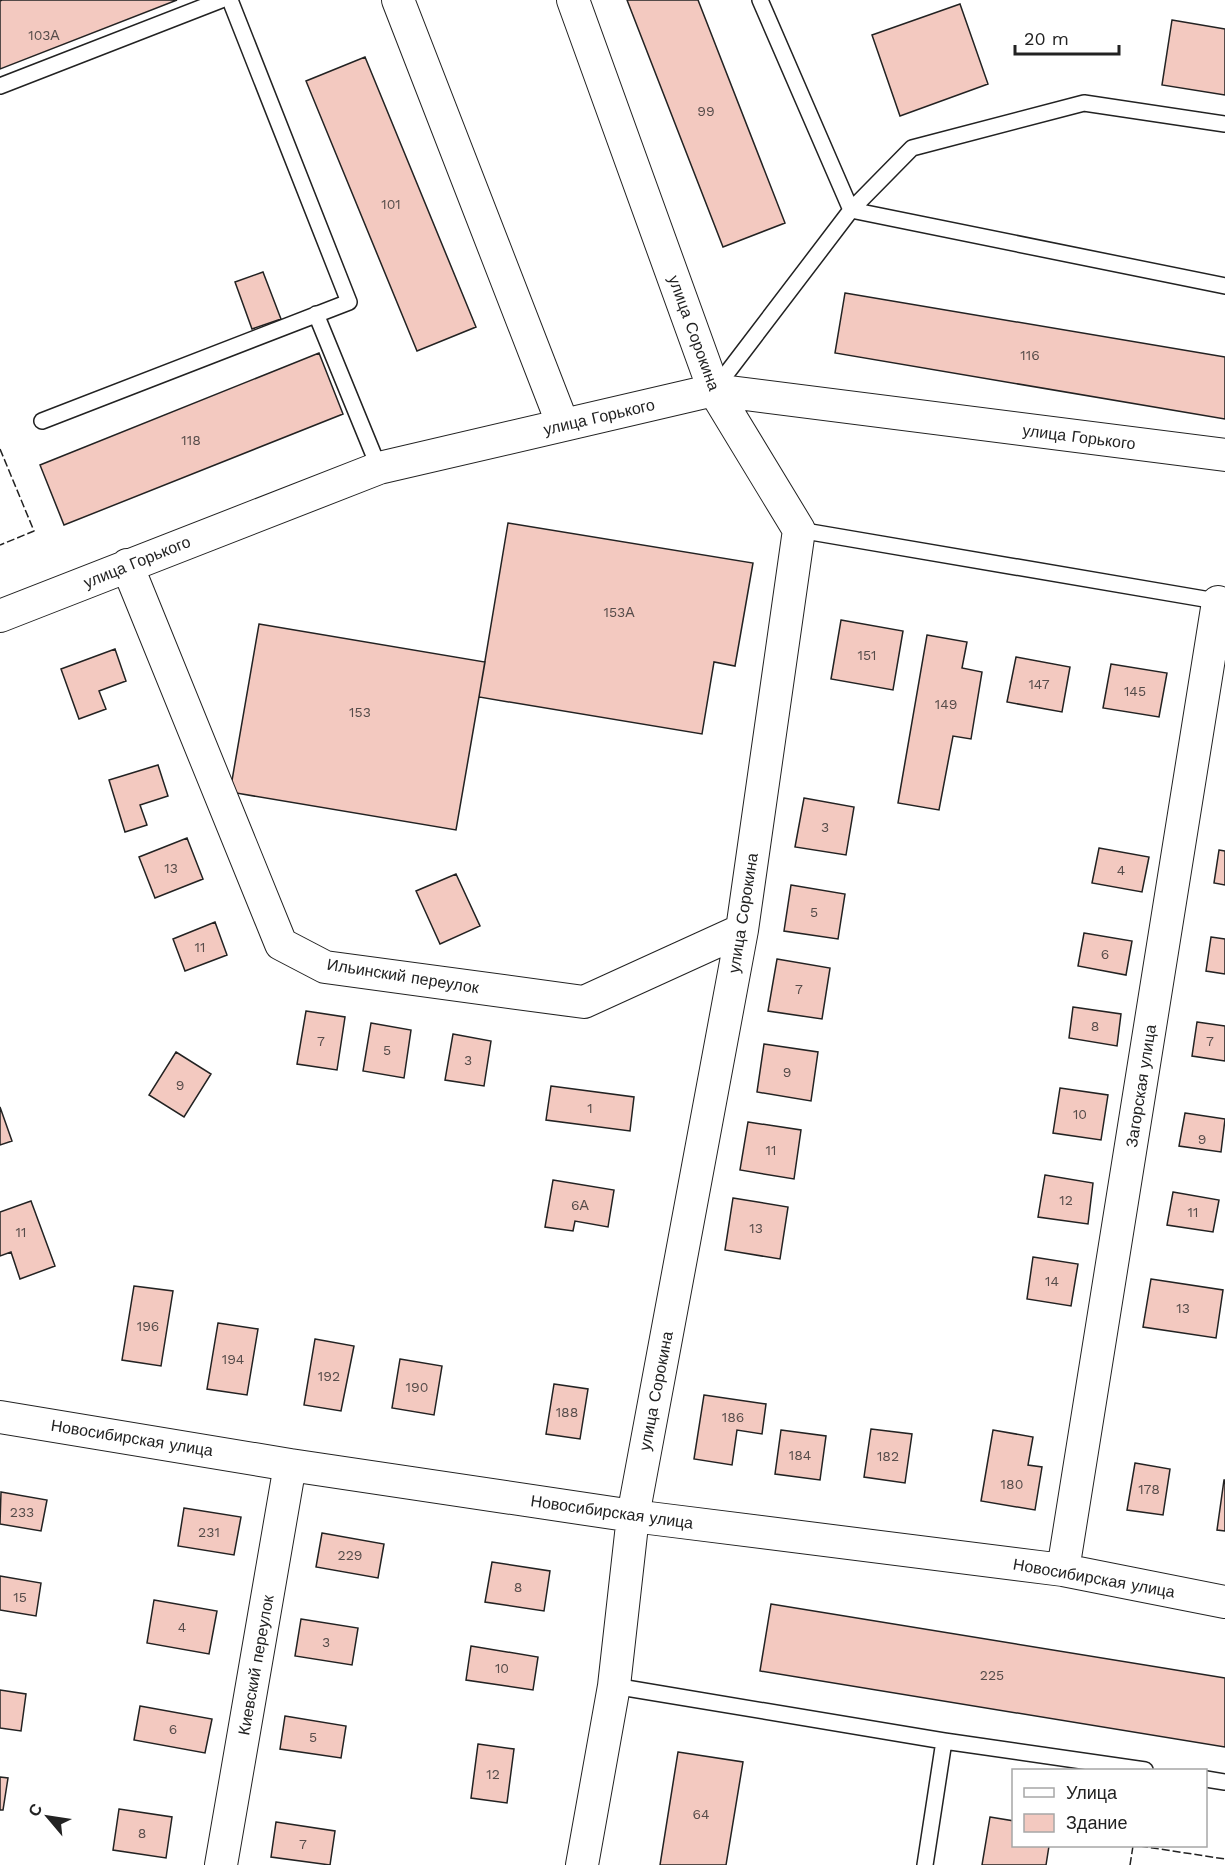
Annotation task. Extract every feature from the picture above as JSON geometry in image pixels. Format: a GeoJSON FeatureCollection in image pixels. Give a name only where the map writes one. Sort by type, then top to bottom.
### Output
{"type":"FeatureCollection","features":[{"type":"Feature","properties":{"kind":"street"},"geometry":{"type":"LineString","coordinates":[[398,0],[563,425]]}},
{"type":"Feature","properties":{"kind":"street","name":"улица Сорокина"},"geometry":{"type":"LineString","coordinates":[[573,0],[714,390],[799,530],[742,930],[633,1516],[614,1686],[582,1865]]}},
{"type":"Feature","properties":{"kind":"street","name":"улица Горького"},"geometry":{"type":"LineString","coordinates":[[0,616],[379,468],[714,390],[1225,455]]}},
{"type":"Feature","properties":{"kind":"street","name":"Ильинский переулок"},"geometry":{"type":"LineString","coordinates":[[127,566],[281,944],[325,967],[584,1002],[742,930]]}},
{"type":"Feature","properties":{"kind":"street","name":"Загорская улица"},"geometry":{"type":"LineString","coordinates":[[1064,1570],[1222,602]]}},
{"type":"Feature","properties":{"kind":"street","name":"Новосибирская улица"},"geometry":{"type":"LineString","coordinates":[[0,1417],[290,1465],[633,1516],[1064,1570],[1225,1602]]}},
{"type":"Feature","properties":{"kind":"street","name":"Киевский переулок"},"geometry":{"type":"LineString","coordinates":[[221,1865],[290,1465]]}},
{"type":"Feature","properties":{"kind":"lane"},"geometry":{"type":"LineString","coordinates":[[0,86],[221,0]]}},
{"type":"Feature","properties":{"kind":"lane"},"geometry":{"type":"LineString","coordinates":[[42,421],[349,302],[230,0]]}},
{"type":"Feature","properties":{"kind":"lane"},"geometry":{"type":"LineString","coordinates":[[764,1],[851,210]]}},
{"type":"Feature","properties":{"kind":"lane"},"geometry":{"type":"LineString","coordinates":[[714,390],[851,210],[912,148],[1084,103],[1225,124]]}},
{"type":"Feature","properties":{"kind":"lane"},"geometry":{"type":"LineString","coordinates":[[851,210],[1225,286]]}},
{"type":"Feature","properties":{"kind":"lane"},"geometry":{"type":"LineString","coordinates":[[316,314],[379,468]]}},
{"type":"Feature","properties":{"kind":"lane"},"geometry":{"type":"LineString","coordinates":[[799,530],[1222,602]]}},
{"type":"Feature","properties":{"kind":"lane"},"geometry":{"type":"LineString","coordinates":[[614,1686],[944,1741],[1138,1769]]}},
{"type":"Feature","properties":{"kind":"lane"},"geometry":{"type":"LineString","coordinates":[[925,1865],[944,1741]]}},
{"type":"Feature","properties":{"kind":"lane"},"geometry":{"type":"LineString","coordinates":[[1207,1779],[1225,1782]]}},
{"type":"Feature","properties":{"kind":"building"},"geometry":{"type":"Polygon","coordinates":[[[177,0],[0,69],[0,1],[177,0]]]}},
{"type":"Feature","properties":{"kind":"building"},"geometry":{"type":"Polygon","coordinates":[[[627,0],[698,0],[785,223],[723,247],[627,0]]]}},
{"type":"Feature","properties":{"kind":"building"},"geometry":{"type":"Polygon","coordinates":[[[960,4],[988,84],[900,116],[872,35],[960,4]]]}},
{"type":"Feature","properties":{"kind":"building"},"geometry":{"type":"Polygon","coordinates":[[[1172,20],[1225,29],[1225,95],[1162,85],[1172,20]]]}},
{"type":"Feature","properties":{"kind":"building"},"geometry":{"type":"Polygon","coordinates":[[[365,57],[476,327],[417,351],[306,81],[365,57]]]}},
{"type":"Feature","properties":{"kind":"building"},"geometry":{"type":"Polygon","coordinates":[[[263,272],[281,319],[252,329],[235,282],[263,272]]]}},
{"type":"Feature","properties":{"kind":"building"},"geometry":{"type":"Polygon","coordinates":[[[845,293],[1225,357],[1225,419],[835,353],[845,293]]]}},
{"type":"Feature","properties":{"kind":"building"},"geometry":{"type":"Polygon","coordinates":[[[319,353],[343,414],[64,525],[40,465],[319,353]]]}},
{"type":"Feature","properties":{"kind":"building"},"geometry":{"type":"Polygon","coordinates":[[[508,523],[753,563],[735,666],[714,662],[702,734],[479,697],[508,523]]]}},
{"type":"Feature","properties":{"kind":"building"},"geometry":{"type":"Polygon","coordinates":[[[841,620],[903,631],[893,690],[831,679],[841,620]]]}},
{"type":"Feature","properties":{"kind":"building"},"geometry":{"type":"Polygon","coordinates":[[[259,624],[485,662],[456,830],[230,792],[259,624]]]}},
{"type":"Feature","properties":{"kind":"building"},"geometry":{"type":"Polygon","coordinates":[[[927,635],[967,642],[962,668],[982,672],[971,739],[953,736],[939,810],[898,803],[927,635]]]}},
{"type":"Feature","properties":{"kind":"building"},"geometry":{"type":"Polygon","coordinates":[[[115,649],[126,681],[99,691],[106,709],[79,719],[61,669],[115,649]]]}},
{"type":"Feature","properties":{"kind":"building"},"geometry":{"type":"Polygon","coordinates":[[[1016,657],[1070,667],[1062,712],[1007,702],[1016,657]]]}},
{"type":"Feature","properties":{"kind":"building"},"geometry":{"type":"Polygon","coordinates":[[[1111,664],[1167,673],[1159,717],[1103,708],[1111,664]]]}},
{"type":"Feature","properties":{"kind":"building"},"geometry":{"type":"Polygon","coordinates":[[[158,765],[168,796],[140,805],[147,825],[125,832],[109,780],[158,765]]]}},
{"type":"Feature","properties":{"kind":"building"},"geometry":{"type":"Polygon","coordinates":[[[804,798],[854,807],[846,855],[795,847],[804,798]]]}},
{"type":"Feature","properties":{"kind":"building"},"geometry":{"type":"Polygon","coordinates":[[[187,838],[203,879],[155,898],[139,857],[187,838]]]}},
{"type":"Feature","properties":{"kind":"building"},"geometry":{"type":"Polygon","coordinates":[[[1099,848],[1149,857],[1142,892],[1092,883],[1099,848]]]}},
{"type":"Feature","properties":{"kind":"building"},"geometry":{"type":"Polygon","coordinates":[[[1219,850],[1225,851],[1225,885],[1214,883],[1219,850]]]}},
{"type":"Feature","properties":{"kind":"building"},"geometry":{"type":"Polygon","coordinates":[[[456,874],[480,926],[440,944],[416,891],[456,874]]]}},
{"type":"Feature","properties":{"kind":"building"},"geometry":{"type":"Polygon","coordinates":[[[791,885],[845,894],[838,939],[784,931],[791,885]]]}},
{"type":"Feature","properties":{"kind":"building"},"geometry":{"type":"Polygon","coordinates":[[[215,922],[227,955],[185,971],[173,939],[215,922]]]}},
{"type":"Feature","properties":{"kind":"building"},"geometry":{"type":"Polygon","coordinates":[[[1084,933],[1132,941],[1126,975],[1078,966],[1084,933]]]}},
{"type":"Feature","properties":{"kind":"building"},"geometry":{"type":"Polygon","coordinates":[[[1211,937],[1225,939],[1225,974],[1206,971],[1211,937]]]}},
{"type":"Feature","properties":{"kind":"building"},"geometry":{"type":"Polygon","coordinates":[[[777,959],[830,968],[822,1019],[768,1011],[777,959]]]}},
{"type":"Feature","properties":{"kind":"building"},"geometry":{"type":"Polygon","coordinates":[[[1073,1007],[1121,1014],[1117,1046],[1069,1038],[1073,1007]]]}},
{"type":"Feature","properties":{"kind":"building"},"geometry":{"type":"Polygon","coordinates":[[[306,1011],[345,1017],[337,1070],[297,1064],[306,1011]]]}},
{"type":"Feature","properties":{"kind":"building"},"geometry":{"type":"Polygon","coordinates":[[[1197,1022],[1225,1026],[1225,1061],[1192,1056],[1197,1022]]]}},
{"type":"Feature","properties":{"kind":"building"},"geometry":{"type":"Polygon","coordinates":[[[371,1023],[411,1030],[404,1078],[363,1071],[371,1023]]]}},
{"type":"Feature","properties":{"kind":"building"},"geometry":{"type":"Polygon","coordinates":[[[453,1034],[491,1041],[484,1086],[445,1080],[453,1034]]]}},
{"type":"Feature","properties":{"kind":"building"},"geometry":{"type":"Polygon","coordinates":[[[764,1044],[818,1052],[811,1101],[757,1092],[764,1044]]]}},
{"type":"Feature","properties":{"kind":"building"},"geometry":{"type":"Polygon","coordinates":[[[176,1052],[211,1074],[184,1117],[149,1095],[176,1052]]]}},
{"type":"Feature","properties":{"kind":"building"},"geometry":{"type":"Polygon","coordinates":[[[551,1086],[634,1097],[630,1131],[546,1120],[551,1086]]]}},
{"type":"Feature","properties":{"kind":"building"},"geometry":{"type":"Polygon","coordinates":[[[1060,1088],[1108,1095],[1101,1140],[1053,1133],[1060,1088]]]}},
{"type":"Feature","properties":{"kind":"building"},"geometry":{"type":"Polygon","coordinates":[[[0,1107],[12,1141],[0,1145],[0,1107]]]}},
{"type":"Feature","properties":{"kind":"building"},"geometry":{"type":"Polygon","coordinates":[[[1185,1113],[1225,1119],[1221,1152],[1179,1146],[1185,1113]]]}},
{"type":"Feature","properties":{"kind":"building"},"geometry":{"type":"Polygon","coordinates":[[[748,1122],[801,1130],[794,1179],[740,1170],[748,1122]]]}},
{"type":"Feature","properties":{"kind":"building"},"geometry":{"type":"Polygon","coordinates":[[[1045,1175],[1093,1183],[1088,1224],[1038,1217],[1045,1175]]]}},
{"type":"Feature","properties":{"kind":"building"},"geometry":{"type":"Polygon","coordinates":[[[553,1180],[614,1190],[608,1227],[575,1221],[573,1231],[545,1227],[553,1180]]]}},
{"type":"Feature","properties":{"kind":"building"},"geometry":{"type":"Polygon","coordinates":[[[1173,1192],[1219,1200],[1213,1232],[1167,1225],[1173,1192]]]}},
{"type":"Feature","properties":{"kind":"building"},"geometry":{"type":"Polygon","coordinates":[[[733,1198],[788,1207],[780,1259],[725,1250],[733,1198]]]}},
{"type":"Feature","properties":{"kind":"building"},"geometry":{"type":"Polygon","coordinates":[[[31,1201],[55,1266],[20,1279],[11,1252],[0,1256],[0,1212],[31,1201]]]}},
{"type":"Feature","properties":{"kind":"building"},"geometry":{"type":"Polygon","coordinates":[[[1033,1257],[1078,1264],[1071,1306],[1027,1299],[1033,1257]]]}},
{"type":"Feature","properties":{"kind":"building"},"geometry":{"type":"Polygon","coordinates":[[[1151,1279],[1223,1290],[1216,1338],[1143,1327],[1151,1279]]]}},
{"type":"Feature","properties":{"kind":"building"},"geometry":{"type":"Polygon","coordinates":[[[134,1286],[173,1291],[161,1366],[122,1360],[134,1286]]]}},
{"type":"Feature","properties":{"kind":"building"},"geometry":{"type":"Polygon","coordinates":[[[218,1323],[258,1329],[247,1395],[207,1389],[218,1323]]]}},
{"type":"Feature","properties":{"kind":"building"},"geometry":{"type":"Polygon","coordinates":[[[315,1339],[354,1346],[341,1411],[304,1405],[315,1339]]]}},
{"type":"Feature","properties":{"kind":"building"},"geometry":{"type":"Polygon","coordinates":[[[400,1359],[442,1366],[434,1415],[392,1408],[400,1359]]]}},
{"type":"Feature","properties":{"kind":"building"},"geometry":{"type":"Polygon","coordinates":[[[554,1384],[588,1389],[580,1439],[546,1434],[554,1384]]]}},
{"type":"Feature","properties":{"kind":"building"},"geometry":{"type":"Polygon","coordinates":[[[704,1395],[766,1404],[762,1434],[737,1430],[732,1465],[694,1459],[704,1395]]]}},
{"type":"Feature","properties":{"kind":"building"},"geometry":{"type":"Polygon","coordinates":[[[871,1429],[912,1434],[905,1483],[864,1477],[871,1429]]]}},
{"type":"Feature","properties":{"kind":"building"},"geometry":{"type":"Polygon","coordinates":[[[781,1430],[826,1436],[820,1480],[775,1474],[781,1430]]]}},
{"type":"Feature","properties":{"kind":"building"},"geometry":{"type":"Polygon","coordinates":[[[993,1430],[1033,1437],[1028,1465],[1042,1467],[1035,1510],[981,1501],[993,1430]]]}},
{"type":"Feature","properties":{"kind":"building"},"geometry":{"type":"Polygon","coordinates":[[[1135,1463],[1170,1469],[1163,1515],[1127,1510],[1135,1463]]]}},
{"type":"Feature","properties":{"kind":"building"},"geometry":{"type":"Polygon","coordinates":[[[1225,1480],[1225,1531],[1217,1530],[1225,1480]]]}},
{"type":"Feature","properties":{"kind":"building"},"geometry":{"type":"Polygon","coordinates":[[[1,1492],[47,1500],[41,1531],[0,1524],[1,1492]]]}},
{"type":"Feature","properties":{"kind":"building"},"geometry":{"type":"Polygon","coordinates":[[[184,1508],[241,1517],[234,1555],[178,1546],[184,1508]]]}},
{"type":"Feature","properties":{"kind":"building"},"geometry":{"type":"Polygon","coordinates":[[[322,1533],[384,1544],[378,1578],[316,1567],[322,1533]]]}},
{"type":"Feature","properties":{"kind":"building"},"geometry":{"type":"Polygon","coordinates":[[[492,1562],[550,1571],[544,1611],[485,1602],[492,1562]]]}},
{"type":"Feature","properties":{"kind":"building"},"geometry":{"type":"Polygon","coordinates":[[[0,1576],[41,1583],[36,1616],[0,1610],[0,1576]]]}},
{"type":"Feature","properties":{"kind":"building"},"geometry":{"type":"Polygon","coordinates":[[[154,1600],[217,1611],[209,1654],[147,1643],[154,1600]]]}},
{"type":"Feature","properties":{"kind":"building"},"geometry":{"type":"Polygon","coordinates":[[[771,1604],[1225,1678],[1225,1747],[760,1671],[771,1604]]]}},
{"type":"Feature","properties":{"kind":"building"},"geometry":{"type":"Polygon","coordinates":[[[301,1619],[358,1628],[352,1665],[295,1656],[301,1619]]]}},
{"type":"Feature","properties":{"kind":"building"},"geometry":{"type":"Polygon","coordinates":[[[471,1646],[538,1657],[533,1690],[466,1680],[471,1646]]]}},
{"type":"Feature","properties":{"kind":"building"},"geometry":{"type":"Polygon","coordinates":[[[0,1690],[26,1694],[21,1731],[0,1728],[0,1690]]]}},
{"type":"Feature","properties":{"kind":"building"},"geometry":{"type":"Polygon","coordinates":[[[140,1706],[212,1719],[205,1753],[134,1740],[140,1706]]]}},
{"type":"Feature","properties":{"kind":"building"},"geometry":{"type":"Polygon","coordinates":[[[285,1716],[346,1726],[341,1758],[280,1749],[285,1716]]]}},
{"type":"Feature","properties":{"kind":"building"},"geometry":{"type":"Polygon","coordinates":[[[478,1744],[514,1749],[507,1803],[471,1798],[478,1744]]]}},
{"type":"Feature","properties":{"kind":"building"},"geometry":{"type":"Polygon","coordinates":[[[678,1752],[743,1762],[726,1865],[660,1865],[678,1752]]]}},
{"type":"Feature","properties":{"kind":"building"},"geometry":{"type":"Polygon","coordinates":[[[0,1777],[8,1778],[3,1810],[0,1810],[0,1777]]]}},
{"type":"Feature","properties":{"kind":"building"},"geometry":{"type":"Polygon","coordinates":[[[119,1809],[172,1817],[166,1858],[113,1850],[119,1809]]]}},
{"type":"Feature","properties":{"kind":"building"},"geometry":{"type":"Polygon","coordinates":[[[990,1817],[1012,1821],[1012,1847],[1049,1847],[1046,1865],[982,1865],[990,1817]]]}},
{"type":"Feature","properties":{"kind":"building"},"geometry":{"type":"Polygon","coordinates":[[[276,1822],[335,1831],[330,1865],[271,1857],[276,1822]]]}},
{"type":"Feature","properties":{"kind":"fence"},"geometry":{"type":"LineString","coordinates":[[0,449],[34,531],[0,545]]}},
{"type":"Feature","properties":{"kind":"fence"},"geometry":{"type":"LineString","coordinates":[[1130,1865],[1133,1847]]}},
{"type":"Feature","properties":{"kind":"fence"},"geometry":{"type":"LineString","coordinates":[[1147,1847],[1225,1859]]}}]}
